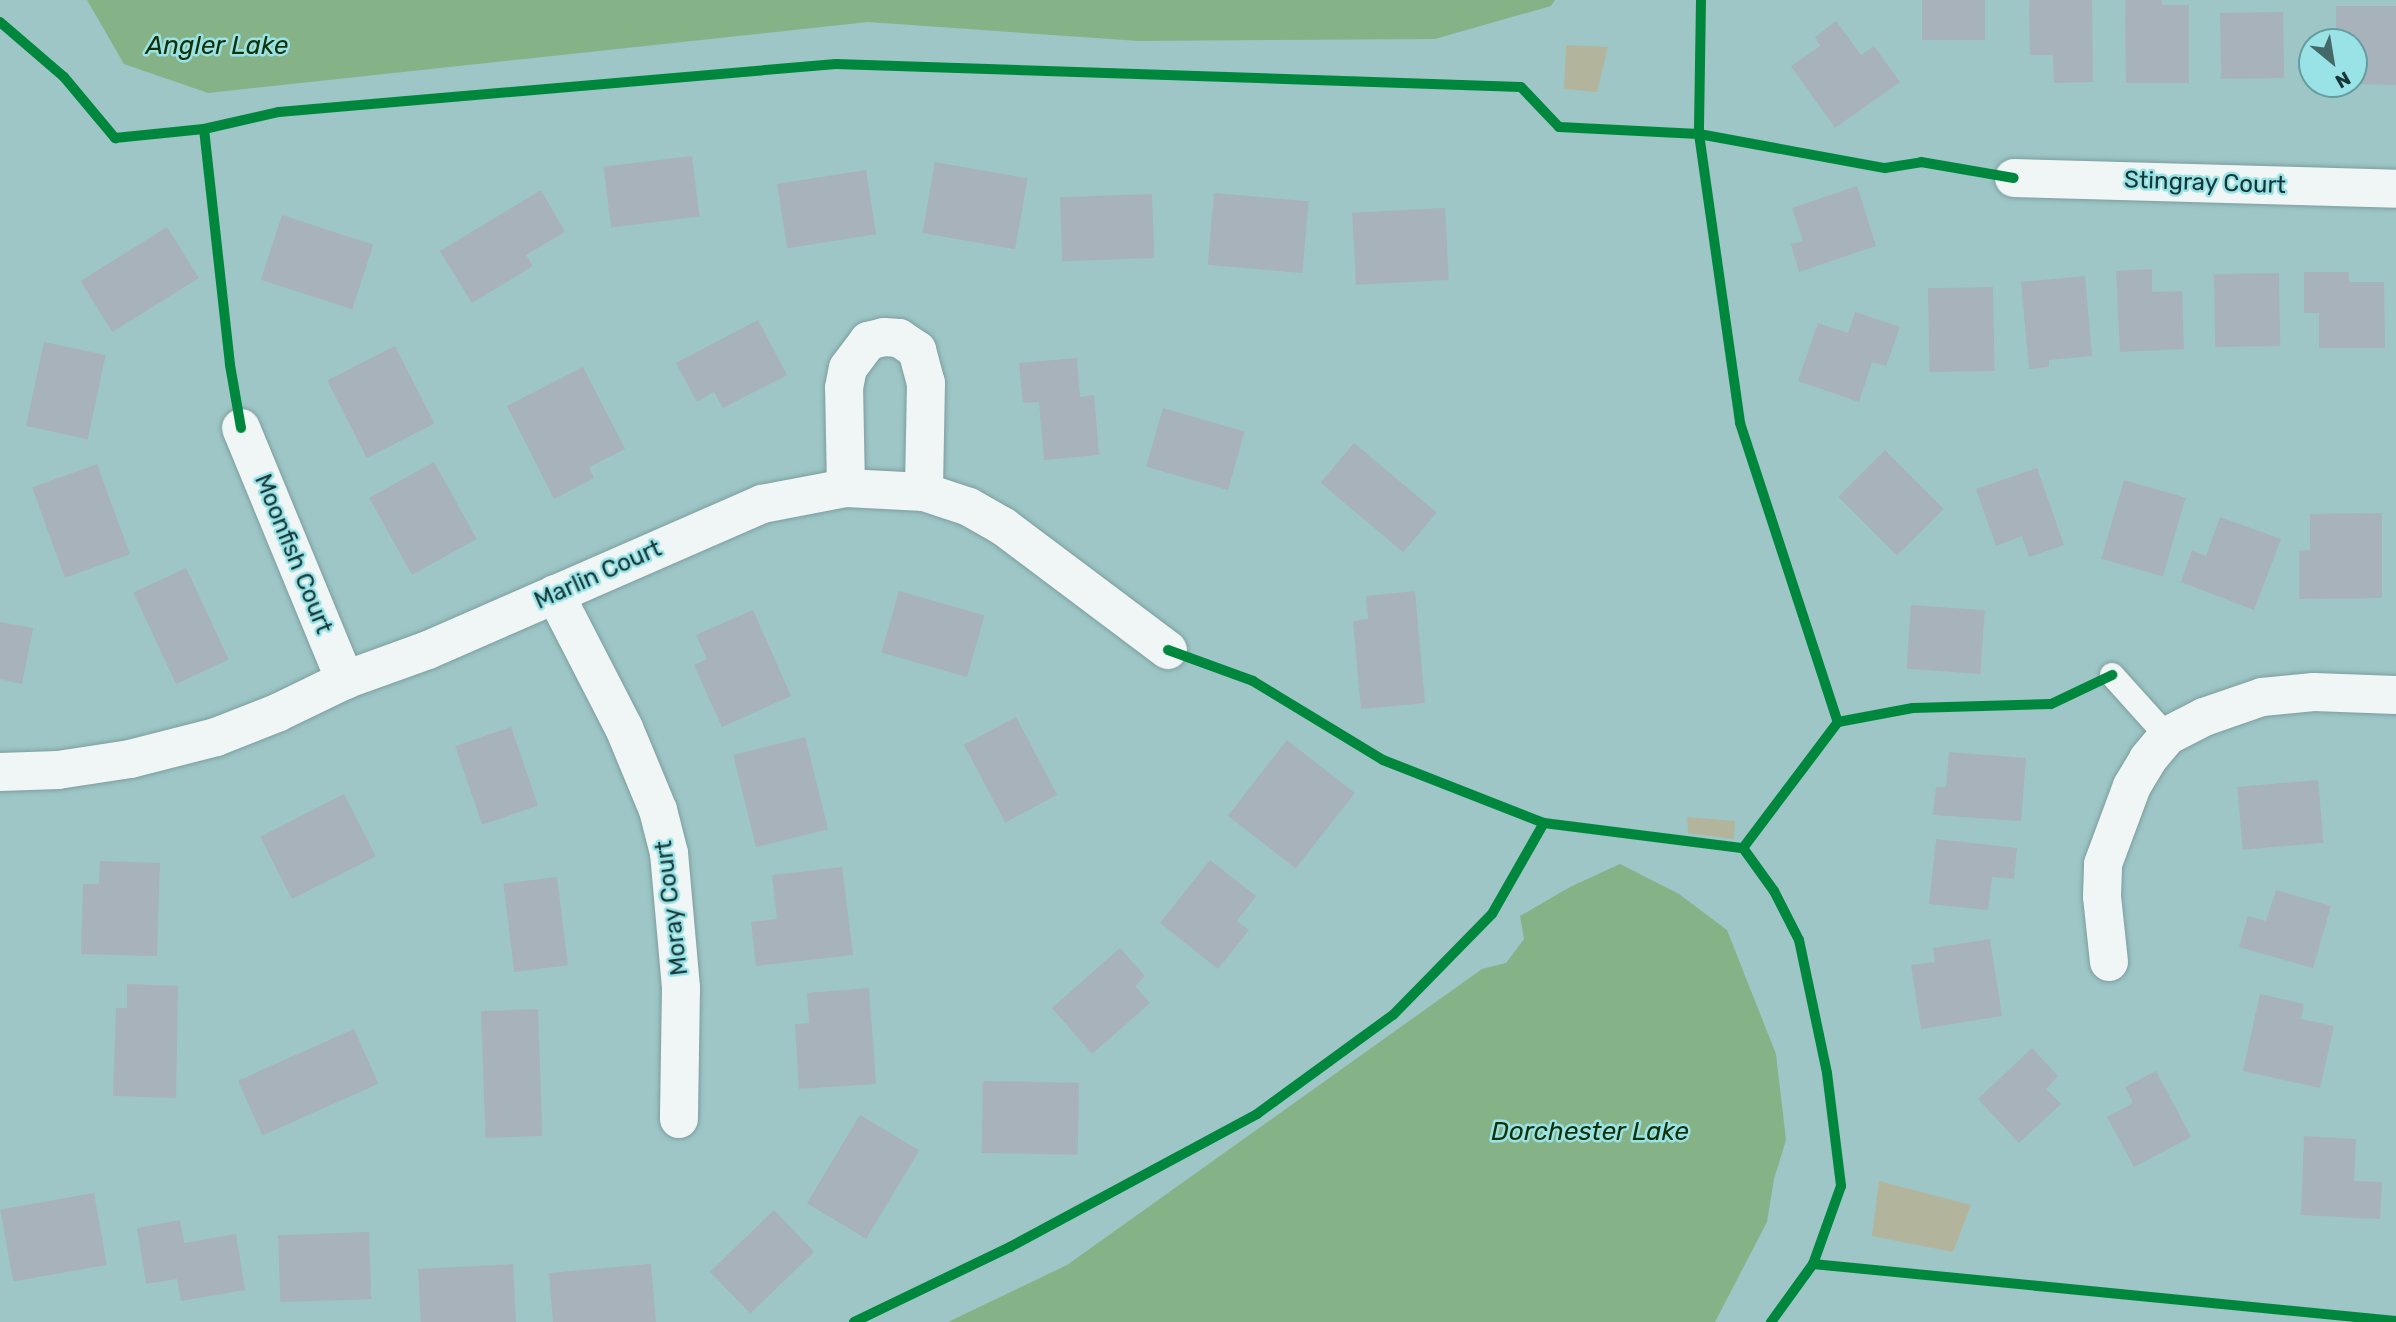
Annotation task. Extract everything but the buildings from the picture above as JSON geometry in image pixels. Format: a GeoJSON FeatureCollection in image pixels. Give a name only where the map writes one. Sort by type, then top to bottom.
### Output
{"type":"FeatureCollection","features":[{"type":"Feature","properties":{"kind":"street","name":"Stingray Court"},"geometry":{"type":"LineString","coordinates":[[2014,178],[2396,189]]}},
{"type":"Feature","properties":{"kind":"street"},"geometry":{"type":"LineString","coordinates":[[846,488],[844,388],[848,368],[868,341],[891,337],[899,338],[917,350],[926,383],[924,492]]}},
{"type":"Feature","properties":{"kind":"street","name":"Moonfish Court"},"geometry":{"type":"LineString","coordinates":[[242,428],[345,680]]}},
{"type":"Feature","properties":{"kind":"street","name":"Marlin Court"},"geometry":{"type":"LineString","coordinates":[[0,772],[58,770],[130,760],[216,737],[277,713],[345,680],[428,650],[762,505],[803,494],[846,488],[924,492],[969,507],[1004,527],[1168,650]]}},
{"type":"Feature","properties":{"kind":"street","name":"Moray Court"},"geometry":{"type":"LineString","coordinates":[[555,594],[624,728],[658,810],[669,853],[681,988],[679,1119]]}},
{"type":"Feature","properties":{"kind":"street"},"geometry":{"type":"LineString","coordinates":[[2109,962],[2102,895],[2103,863],[2132,786],[2148,759],[2167,736],[2204,718],[2262,697],[2314,692],[2396,695]]}},
{"type":"Feature","properties":{"kind":"lane"},"geometry":{"type":"LineString","coordinates":[[2112,675],[2167,736]]}},
{"type":"Feature","properties":{"kind":"shaded area"},"geometry":{"type":"Polygon","coordinates":[[[1566,45],[1608,47],[1597,92],[1564,89],[1566,45]]]}},
{"type":"Feature","properties":{"kind":"shaded area"},"geometry":{"type":"Polygon","coordinates":[[[1687,817],[1735,821],[1734,839],[1688,833],[1687,817]]]}},
{"type":"Feature","properties":{"kind":"shaded area"},"geometry":{"type":"Polygon","coordinates":[[[1879,1181],[1971,1205],[1953,1252],[1872,1236],[1879,1181]]]}},
{"type":"Feature","properties":{"kind":"water","name":"Angler Lake"},"geometry":{"type":"Polygon","coordinates":[[[87,0],[1555,0],[1551,6],[1435,39],[1139,41],[868,22],[208,93],[124,64],[87,0]]]}},
{"type":"Feature","properties":{"kind":"water","name":"Dorchester Lake"},"geometry":{"type":"Polygon","coordinates":[[[1620,864],[1679,894],[1727,930],[1776,1054],[1786,1140],[1774,1179],[1767,1222],[1715,1322],[948,1322],[1067,1265],[1482,969],[1506,963],[1524,939],[1520,916],[1570,887],[1620,864]]]}},
{"type":"Feature","properties":{"kind":"cycle path"},"geometry":{"type":"LineString","coordinates":[[1701,0],[1699,134],[1740,423],[1838,722]]}},
{"type":"Feature","properties":{"kind":"cycle path"},"geometry":{"type":"LineString","coordinates":[[0,22],[64,77],[115,138],[204,129],[279,112],[836,64],[1521,87],[1559,127],[1699,134],[1885,168],[1921,162],[2014,178]]}},
{"type":"Feature","properties":{"kind":"cycle path"},"geometry":{"type":"LineString","coordinates":[[204,129],[230,365],[241,428]]}},
{"type":"Feature","properties":{"kind":"cycle path"},"geometry":{"type":"LineString","coordinates":[[1168,650],[1253,681],[1383,760],[1544,823]]}},
{"type":"Feature","properties":{"kind":"cycle path"},"geometry":{"type":"LineString","coordinates":[[1743,848],[1838,722],[1913,708],[2051,704],[2112,675]]}},
{"type":"Feature","properties":{"kind":"cycle path"},"geometry":{"type":"LineString","coordinates":[[854,1322],[1010,1247],[1257,1114],[1393,1015],[1492,914],[1544,823],[1743,848],[1774,891],[1799,940],[1827,1073],[1841,1186],[1813,1264],[1771,1322]]}},
{"type":"Feature","properties":{"kind":"cycle path"},"geometry":{"type":"LineString","coordinates":[[1813,1264],[2396,1321]]}}]}
